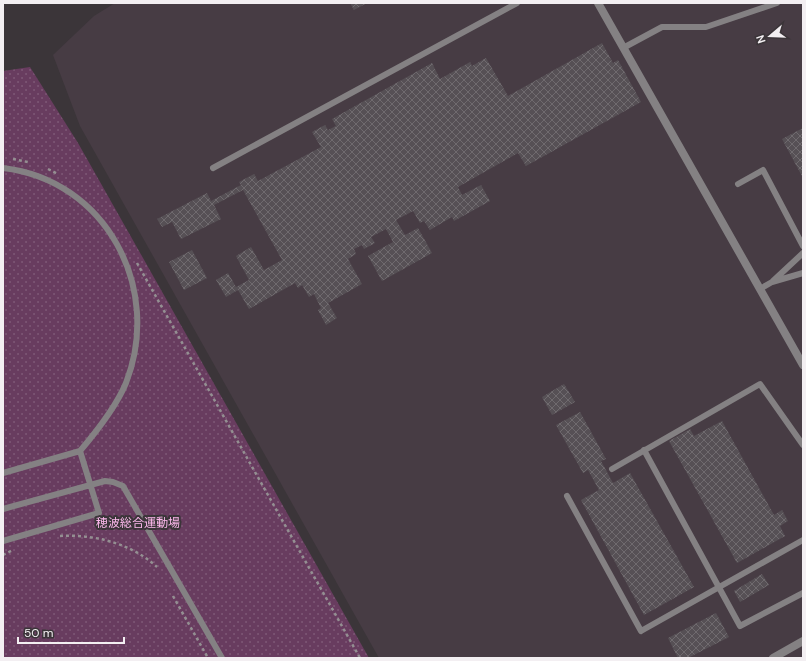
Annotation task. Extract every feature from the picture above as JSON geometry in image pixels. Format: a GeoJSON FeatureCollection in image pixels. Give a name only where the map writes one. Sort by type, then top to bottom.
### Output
{"type":"FeatureCollection","features":[{"type":"Feature","properties":{"kind":"street"},"geometry":{"type":"LineString","coordinates":[[598,3],[803,365]]}},
{"type":"Feature","properties":{"kind":"street"},"geometry":{"type":"LineString","coordinates":[[773,658],[803,641]]}},
{"type":"Feature","properties":{"kind":"lane"},"geometry":{"type":"LineString","coordinates":[[213,168],[517,3]]}},
{"type":"Feature","properties":{"kind":"lane"},"geometry":{"type":"LineString","coordinates":[[624,48],[662,27],[706,27],[777,3]]}},
{"type":"Feature","properties":{"kind":"lane"},"geometry":{"type":"LineString","coordinates":[[3,168],[39,176],[59,185],[84,203],[104,224],[119,247],[129,271],[137,300],[137,328],[133,357],[126,384],[111,409],[80,451],[3,473]]}},
{"type":"Feature","properties":{"kind":"lane"},"geometry":{"type":"LineString","coordinates":[[738,184],[763,170],[803,246]]}},
{"type":"Feature","properties":{"kind":"lane"},"geometry":{"type":"LineString","coordinates":[[760,289],[772,282],[803,253]]}},
{"type":"Feature","properties":{"kind":"lane"},"geometry":{"type":"LineString","coordinates":[[772,282],[803,273]]}},
{"type":"Feature","properties":{"kind":"lane"},"geometry":{"type":"LineString","coordinates":[[612,469],[760,384],[803,445]]}},
{"type":"Feature","properties":{"kind":"lane"},"geometry":{"type":"LineString","coordinates":[[644,450],[740,626],[803,592]]}},
{"type":"Feature","properties":{"kind":"lane"},"geometry":{"type":"LineString","coordinates":[[3,541],[99,513],[80,451]]}},
{"type":"Feature","properties":{"kind":"lane"},"geometry":{"type":"LineString","coordinates":[[3,509],[105,481],[123,486],[222,658]]}},
{"type":"Feature","properties":{"kind":"lane"},"geometry":{"type":"LineString","coordinates":[[566,496],[641,630],[803,540]]}},
{"type":"Feature","properties":{"kind":"path"},"geometry":{"type":"LineString","coordinates":[[9,159],[33,164]]}},
{"type":"Feature","properties":{"kind":"path"},"geometry":{"type":"LineString","coordinates":[[46,168],[59,175]]}},
{"type":"Feature","properties":{"kind":"path"},"geometry":{"type":"LineString","coordinates":[[133,256],[360,658]]}},
{"type":"Feature","properties":{"kind":"path"},"geometry":{"type":"LineString","coordinates":[[53,536],[80,535],[108,540],[132,551],[150,562],[156,566],[160,573]]}},
{"type":"Feature","properties":{"kind":"path"},"geometry":{"type":"LineString","coordinates":[[3,555],[19,547]]}},
{"type":"Feature","properties":{"kind":"path"},"geometry":{"type":"LineString","coordinates":[[171,592],[208,658]]}},
{"type":"Feature","properties":{"kind":"shaded area"},"geometry":{"type":"Polygon","coordinates":[[[115,3],[803,3],[803,658],[379,658],[80,126],[53,55],[94,16],[115,3]]]}},
{"type":"Feature","properties":{"kind":"green space","name":"穂波総合運動場"},"geometry":{"type":"Polygon","coordinates":[[[30,67],[78,143],[369,658],[3,658],[3,71],[30,67]]]}},
{"type":"Feature","properties":{"kind":"building"},"geometry":{"type":"Polygon","coordinates":[[[350,3],[367,3],[354,10],[350,3]]]}},
{"type":"Feature","properties":{"kind":"building"},"geometry":{"type":"Polygon","coordinates":[[[602,43],[613,63],[618,60],[641,102],[526,166],[518,153],[458,187],[462,195],[481,185],[490,201],[454,221],[452,217],[430,230],[424,221],[420,223],[413,211],[396,220],[405,235],[418,228],[432,253],[382,281],[368,256],[393,242],[386,229],[371,237],[375,243],[364,249],[362,245],[354,249],[356,254],[348,259],[362,284],[328,303],[337,318],[326,325],[318,310],[321,308],[314,294],[309,297],[302,285],[298,288],[295,283],[249,309],[238,290],[226,297],[216,280],[228,273],[236,287],[249,280],[236,256],[251,247],[264,270],[282,260],[243,190],[214,205],[221,219],[181,239],[172,222],[162,227],[157,219],[207,193],[211,201],[241,185],[239,182],[254,174],[258,181],[321,147],[312,132],[325,125],[328,130],[336,126],[332,119],[432,63],[440,79],[470,62],[472,66],[486,58],[508,96],[602,43]]]}},
{"type":"Feature","properties":{"kind":"building"},"geometry":{"type":"Polygon","coordinates":[[[803,128],[803,178],[782,139],[803,128]]]}},
{"type":"Feature","properties":{"kind":"building"},"geometry":{"type":"Polygon","coordinates":[[[192,250],[207,278],[184,290],[169,262],[192,250]]]}},
{"type":"Feature","properties":{"kind":"building"},"geometry":{"type":"Polygon","coordinates":[[[564,384],[575,402],[552,415],[542,397],[564,384]]]}},
{"type":"Feature","properties":{"kind":"building"},"geometry":{"type":"Polygon","coordinates":[[[580,412],[606,459],[601,461],[613,483],[630,473],[694,587],[644,615],[581,500],[599,490],[588,470],[583,473],[556,425],[580,412]]]}},
{"type":"Feature","properties":{"kind":"building"},"geometry":{"type":"Polygon","coordinates":[[[722,421],[774,515],[782,510],[788,521],[780,526],[785,536],[737,563],[669,441],[690,429],[694,436],[722,421]]]}},
{"type":"Feature","properties":{"kind":"building"},"geometry":{"type":"Polygon","coordinates":[[[762,574],[769,585],[740,602],[734,591],[762,574]]]}},
{"type":"Feature","properties":{"kind":"building"},"geometry":{"type":"Polygon","coordinates":[[[716,613],[729,637],[688,658],[678,658],[668,638],[716,613]]]}}]}
